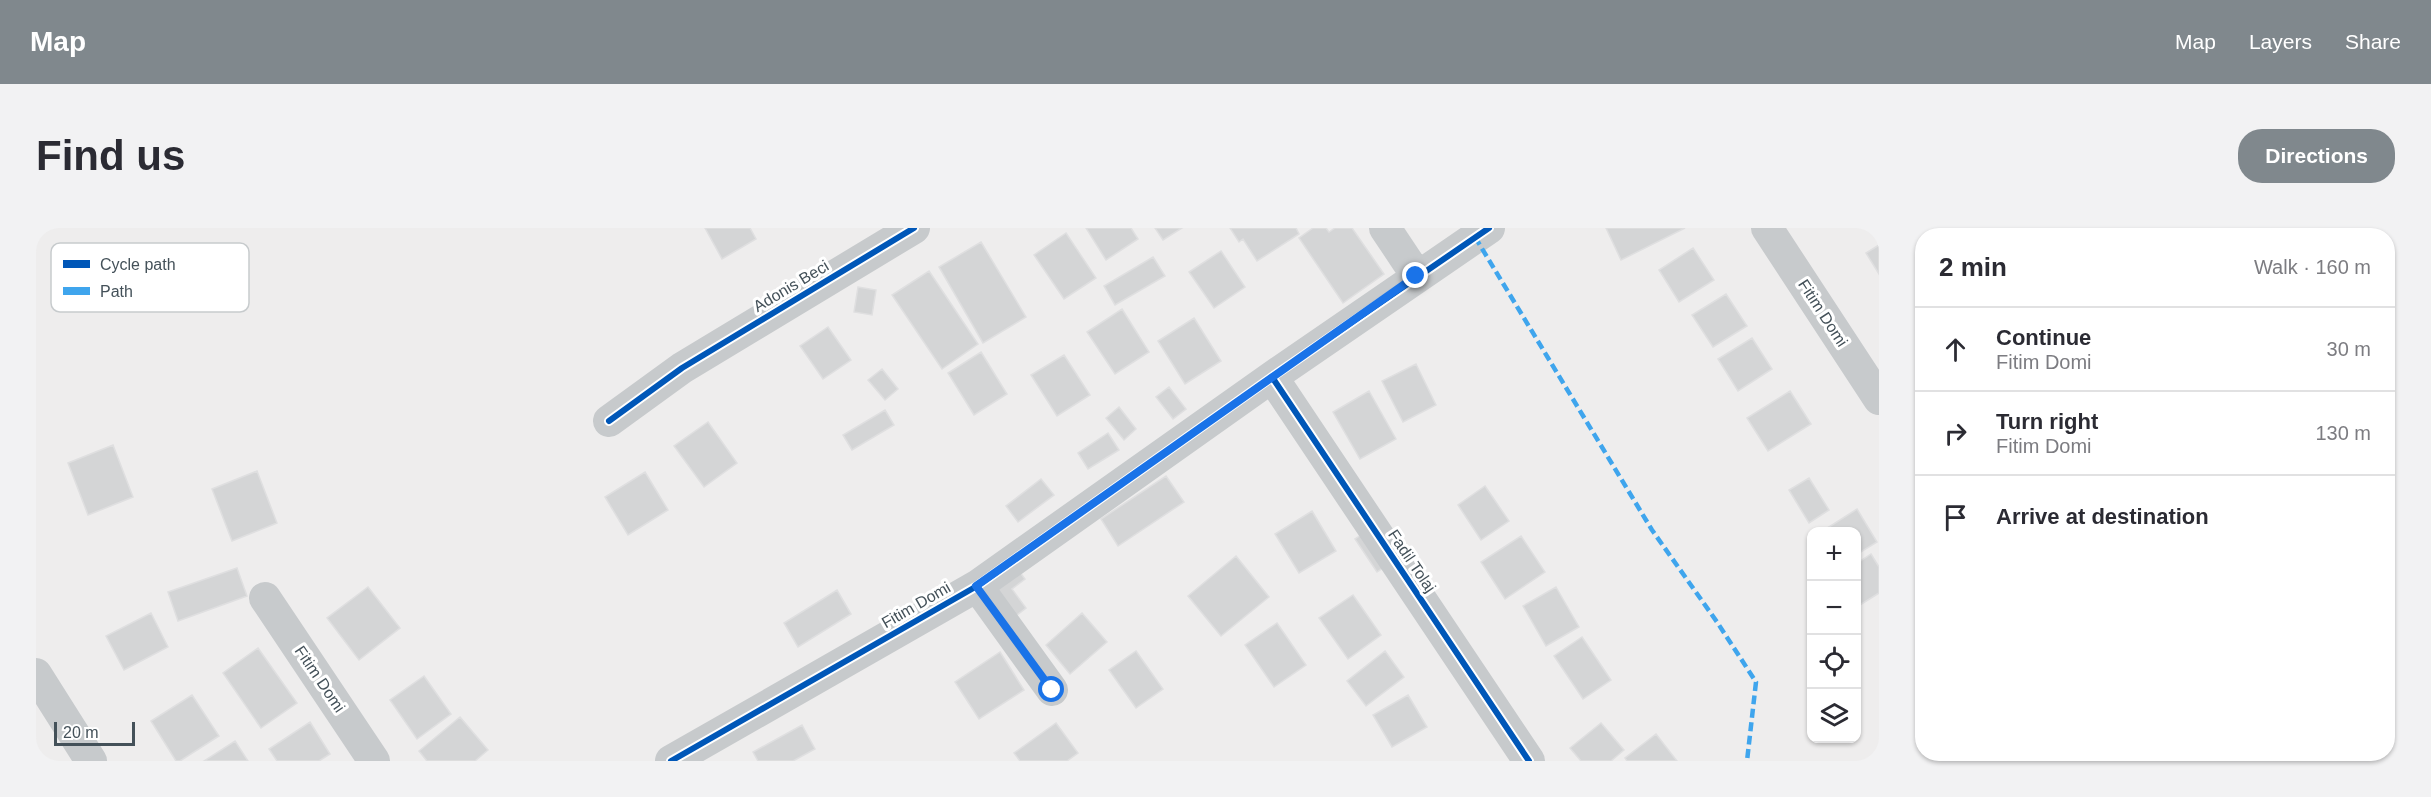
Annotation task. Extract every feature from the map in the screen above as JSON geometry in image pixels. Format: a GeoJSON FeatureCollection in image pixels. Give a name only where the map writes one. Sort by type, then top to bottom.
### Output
{"type":"FeatureCollection","features":[{"type":"Feature","properties":{"kind":"street","name":"Adonis Beci"},"geometry":{"type":"LineString","coordinates":[[609,421],[682,368],[914,228]]}},
{"type":"Feature","properties":{"kind":"street"},"geometry":{"type":"LineString","coordinates":[[1385,228],[1416,276]]}},
{"type":"Feature","properties":{"kind":"street","name":"Fitim Domi"},"geometry":{"type":"LineString","coordinates":[[687,757],[976,586],[1416,276],[1489,228]]}},
{"type":"Feature","properties":{"kind":"street","name":"Fitim Domi"},"geometry":{"type":"LineString","coordinates":[[1767,228],[1879,399]]}},
{"type":"Feature","properties":{"kind":"street","name":"Fadil Tolaj"},"geometry":{"type":"LineString","coordinates":[[1272,377],[1529,761]]}},
{"type":"Feature","properties":{"kind":"street","name":"Fitim Domi"},"geometry":{"type":"LineString","coordinates":[[976,586],[1052,690]]}},
{"type":"Feature","properties":{"kind":"street","name":"Fitim Domi"},"geometry":{"type":"LineString","coordinates":[[266,598],[374,761]]}},
{"type":"Feature","properties":{"kind":"street"},"geometry":{"type":"LineString","coordinates":[[36,674],[91,761]]}},
{"type":"Feature","properties":{"kind":"building"},"geometry":{"type":"Polygon","coordinates":[[[705,228],[750,228],[756,239],[722,259],[705,228]]]}},
{"type":"Feature","properties":{"kind":"building"},"geometry":{"type":"Polygon","coordinates":[[[1086,228],[1131,228],[1138,239],[1106,260],[1086,228]]]}},
{"type":"Feature","properties":{"kind":"building"},"geometry":{"type":"Polygon","coordinates":[[[1155,228],[1182,228],[1163,240],[1155,228]]]}},
{"type":"Feature","properties":{"kind":"building"},"geometry":{"type":"Polygon","coordinates":[[[1230,228],[1296,228],[1299,234],[1257,261],[1243,239],[1239,242],[1230,228]]]}},
{"type":"Feature","properties":{"kind":"building"},"geometry":{"type":"Polygon","coordinates":[[[1313,228],[1326,228],[1329,232],[1335,228],[1352,228],[1384,274],[1343,303],[1299,238],[1313,228]]]}},
{"type":"Feature","properties":{"kind":"building"},"geometry":{"type":"Polygon","coordinates":[[[1606,228],[1685,228],[1621,260],[1606,228]]]}},
{"type":"Feature","properties":{"kind":"building"},"geometry":{"type":"Polygon","coordinates":[[[1066,233],[1096,278],[1064,299],[1034,255],[1066,233]]]}},
{"type":"Feature","properties":{"kind":"building"},"geometry":{"type":"Polygon","coordinates":[[[981,242],[1026,317],[983,343],[939,267],[981,242]]]}},
{"type":"Feature","properties":{"kind":"building"},"geometry":{"type":"Polygon","coordinates":[[[1879,245],[1879,274],[1866,253],[1879,245]]]}},
{"type":"Feature","properties":{"kind":"building"},"geometry":{"type":"Polygon","coordinates":[[[1693,248],[1714,280],[1679,302],[1659,270],[1693,248]]]}},
{"type":"Feature","properties":{"kind":"building"},"geometry":{"type":"Polygon","coordinates":[[[1221,251],[1245,287],[1214,308],[1189,272],[1221,251]]]}},
{"type":"Feature","properties":{"kind":"building"},"geometry":{"type":"Polygon","coordinates":[[[1153,257],[1165,276],[1115,305],[1104,286],[1153,257]]]}},
{"type":"Feature","properties":{"kind":"building"},"geometry":{"type":"Polygon","coordinates":[[[929,271],[978,344],[942,369],[892,295],[929,271]]]}},
{"type":"Feature","properties":{"kind":"building"},"geometry":{"type":"Polygon","coordinates":[[[858,287],[876,290],[872,315],[854,312],[858,287]]]}},
{"type":"Feature","properties":{"kind":"building"},"geometry":{"type":"Polygon","coordinates":[[[1726,294],[1747,326],[1713,347],[1692,315],[1726,294]]]}},
{"type":"Feature","properties":{"kind":"building"},"geometry":{"type":"Polygon","coordinates":[[[1122,309],[1149,352],[1115,374],[1087,332],[1122,309]]]}},
{"type":"Feature","properties":{"kind":"building"},"geometry":{"type":"Polygon","coordinates":[[[1194,318],[1221,361],[1185,384],[1158,341],[1194,318]]]}},
{"type":"Feature","properties":{"kind":"building"},"geometry":{"type":"Polygon","coordinates":[[[828,327],[851,360],[823,379],[800,346],[828,327]]]}},
{"type":"Feature","properties":{"kind":"building"},"geometry":{"type":"Polygon","coordinates":[[[1752,338],[1772,369],[1738,391],[1718,359],[1752,338]]]}},
{"type":"Feature","properties":{"kind":"building"},"geometry":{"type":"Polygon","coordinates":[[[981,352],[1007,394],[974,415],[948,373],[981,352]]]}},
{"type":"Feature","properties":{"kind":"building"},"geometry":{"type":"Polygon","coordinates":[[[1064,355],[1090,395],[1057,416],[1031,375],[1064,355]]]}},
{"type":"Feature","properties":{"kind":"building"},"geometry":{"type":"Polygon","coordinates":[[[1416,364],[1436,405],[1403,422],[1382,381],[1416,364]]]}},
{"type":"Feature","properties":{"kind":"building"},"geometry":{"type":"Polygon","coordinates":[[[882,369],[898,389],[885,400],[868,380],[882,369]]]}},
{"type":"Feature","properties":{"kind":"building"},"geometry":{"type":"Polygon","coordinates":[[[1169,387],[1186,409],[1173,419],[1156,397],[1169,387]]]}},
{"type":"Feature","properties":{"kind":"building"},"geometry":{"type":"Polygon","coordinates":[[[1369,391],[1396,439],[1360,459],[1333,412],[1369,391]]]}},
{"type":"Feature","properties":{"kind":"building"},"geometry":{"type":"Polygon","coordinates":[[[1790,391],[1811,424],[1768,451],[1747,418],[1790,391]]]}},
{"type":"Feature","properties":{"kind":"building"},"geometry":{"type":"Polygon","coordinates":[[[1119,407],[1136,429],[1124,440],[1106,418],[1119,407]]]}},
{"type":"Feature","properties":{"kind":"building"},"geometry":{"type":"Polygon","coordinates":[[[885,410],[894,425],[852,450],[843,435],[885,410]]]}},
{"type":"Feature","properties":{"kind":"building"},"geometry":{"type":"Polygon","coordinates":[[[708,422],[737,463],[704,487],[674,446],[708,422]]]}},
{"type":"Feature","properties":{"kind":"building"},"geometry":{"type":"Polygon","coordinates":[[[1108,433],[1119,450],[1088,469],[1078,453],[1108,433]]]}},
{"type":"Feature","properties":{"kind":"building"},"geometry":{"type":"Polygon","coordinates":[[[113,445],[133,497],[88,515],[68,463],[113,445]]]}},
{"type":"Feature","properties":{"kind":"building"},"geometry":{"type":"Polygon","coordinates":[[[257,471],[277,523],[232,541],[212,489],[257,471]]]}},
{"type":"Feature","properties":{"kind":"building"},"geometry":{"type":"Polygon","coordinates":[[[645,472],[668,510],[628,535],[605,497],[645,472]]]}},
{"type":"Feature","properties":{"kind":"building"},"geometry":{"type":"Polygon","coordinates":[[[1166,476],[1184,502],[1118,546],[1101,519],[1166,476]]]}},
{"type":"Feature","properties":{"kind":"building"},"geometry":{"type":"Polygon","coordinates":[[[1809,478],[1829,510],[1809,523],[1789,490],[1809,478]]]}},
{"type":"Feature","properties":{"kind":"building"},"geometry":{"type":"Polygon","coordinates":[[[1041,479],[1054,495],[1018,522],[1006,506],[1041,479]]]}},
{"type":"Feature","properties":{"kind":"building"},"geometry":{"type":"Polygon","coordinates":[[[1485,486],[1509,521],[1481,540],[1458,505],[1485,486]]]}},
{"type":"Feature","properties":{"kind":"building"},"geometry":{"type":"Polygon","coordinates":[[[1857,509],[1877,542],[1861,552],[1861,527],[1829,527],[1857,509]]]}},
{"type":"Feature","properties":{"kind":"building"},"geometry":{"type":"Polygon","coordinates":[[[1312,511],[1336,551],[1299,573],[1275,534],[1312,511]]]}},
{"type":"Feature","properties":{"kind":"building"},"geometry":{"type":"Polygon","coordinates":[[[1367,531],[1389,564],[1377,572],[1355,539],[1367,531]]]}},
{"type":"Feature","properties":{"kind":"building"},"geometry":{"type":"Polygon","coordinates":[[[1521,536],[1545,572],[1505,599],[1481,562],[1521,536]]]}},
{"type":"Feature","properties":{"kind":"building"},"geometry":{"type":"Polygon","coordinates":[[[1871,554],[1879,567],[1879,593],[1861,604],[1861,581],[1861,561],[1871,554]]]}},
{"type":"Feature","properties":{"kind":"building"},"geometry":{"type":"Polygon","coordinates":[[[1236,556],[1269,597],[1221,636],[1188,596],[1236,556]]]}},
{"type":"Feature","properties":{"kind":"building"},"geometry":{"type":"Polygon","coordinates":[[[1016,567],[1025,579],[1012,589],[1026,608],[1012,619],[988,588],[1016,567]]]}},
{"type":"Feature","properties":{"kind":"building"},"geometry":{"type":"Polygon","coordinates":[[[237,568],[247,596],[178,621],[168,592],[237,568]]]}},
{"type":"Feature","properties":{"kind":"building"},"geometry":{"type":"Polygon","coordinates":[[[368,587],[400,628],[359,660],[327,618],[368,587]]]}},
{"type":"Feature","properties":{"kind":"building"},"geometry":{"type":"Polygon","coordinates":[[[1556,587],[1579,627],[1546,646],[1523,606],[1556,587]]]}},
{"type":"Feature","properties":{"kind":"building"},"geometry":{"type":"Polygon","coordinates":[[[837,590],[851,614],[798,647],[784,623],[837,590]]]}},
{"type":"Feature","properties":{"kind":"building"},"geometry":{"type":"Polygon","coordinates":[[[1353,595],[1381,635],[1348,659],[1319,618],[1353,595]]]}},
{"type":"Feature","properties":{"kind":"building"},"geometry":{"type":"Polygon","coordinates":[[[151,613],[168,647],[124,670],[106,636],[151,613]]]}},
{"type":"Feature","properties":{"kind":"building"},"geometry":{"type":"Polygon","coordinates":[[[1082,613],[1107,642],[1070,674],[1046,645],[1082,613]]]}},
{"type":"Feature","properties":{"kind":"building"},"geometry":{"type":"Polygon","coordinates":[[[1277,623],[1306,665],[1274,687],[1245,645],[1277,623]]]}},
{"type":"Feature","properties":{"kind":"building"},"geometry":{"type":"Polygon","coordinates":[[[1582,637],[1611,680],[1583,699],[1554,656],[1582,637]]]}},
{"type":"Feature","properties":{"kind":"building"},"geometry":{"type":"Polygon","coordinates":[[[258,648],[297,703],[261,728],[223,673],[258,648]]]}},
{"type":"Feature","properties":{"kind":"building"},"geometry":{"type":"Polygon","coordinates":[[[1136,651],[1163,689],[1136,708],[1109,670],[1136,651]]]}},
{"type":"Feature","properties":{"kind":"building"},"geometry":{"type":"Polygon","coordinates":[[[1385,651],[1404,677],[1366,706],[1347,681],[1385,651]]]}},
{"type":"Feature","properties":{"kind":"building"},"geometry":{"type":"Polygon","coordinates":[[[1000,652],[1024,690],[979,719],[955,682],[1000,652]]]}},
{"type":"Feature","properties":{"kind":"building"},"geometry":{"type":"Polygon","coordinates":[[[424,676],[451,714],[417,739],[390,700],[424,676]]]}},
{"type":"Feature","properties":{"kind":"building"},"geometry":{"type":"Polygon","coordinates":[[[192,695],[219,736],[180,761],[176,761],[151,721],[192,695]]]}},
{"type":"Feature","properties":{"kind":"building"},"geometry":{"type":"Polygon","coordinates":[[[1408,695],[1427,727],[1392,747],[1373,715],[1408,695]]]}},
{"type":"Feature","properties":{"kind":"building"},"geometry":{"type":"Polygon","coordinates":[[[460,717],[488,750],[475,761],[427,761],[419,751],[460,717]]]}},
{"type":"Feature","properties":{"kind":"building"},"geometry":{"type":"Polygon","coordinates":[[[310,722],[330,754],[319,761],[277,761],[269,749],[310,722]]]}},
{"type":"Feature","properties":{"kind":"building"},"geometry":{"type":"Polygon","coordinates":[[[1056,723],[1078,753],[1067,761],[1020,761],[1014,753],[1056,723]]]}},
{"type":"Feature","properties":{"kind":"building"},"geometry":{"type":"Polygon","coordinates":[[[1601,723],[1624,750],[1611,761],[1581,761],[1570,748],[1601,723]]]}},
{"type":"Feature","properties":{"kind":"building"},"geometry":{"type":"Polygon","coordinates":[[[802,725],[815,749],[793,761],[758,761],[753,752],[802,725]]]}},
{"type":"Feature","properties":{"kind":"building"},"geometry":{"type":"Polygon","coordinates":[[[1656,734],[1677,761],[1627,761],[1625,758],[1656,734]]]}},
{"type":"Feature","properties":{"kind":"building"},"geometry":{"type":"Polygon","coordinates":[[[235,741],[248,761],[204,761],[235,741]]]}},
{"type":"Feature","properties":{"kind":"marked path"},"geometry":{"type":"LineString","coordinates":[[1475,237],[1652,530],[1756,682],[1747,761]]}},
{"type":"Feature","properties":{"kind":"cycle path"},"geometry":{"type":"LineString","coordinates":[[609,421],[682,368],[914,228]]}},
{"type":"Feature","properties":{"kind":"cycle path"},"geometry":{"type":"LineString","coordinates":[[671,761],[977,586],[1272,377],[1489,228]]}},
{"type":"Feature","properties":{"kind":"cycle path"},"geometry":{"type":"LineString","coordinates":[[1272,377],[1529,761]]}},
{"type":"Feature","properties":{"kind":"route"},"geometry":{"type":"LineString","coordinates":[[1052,690],[976,586],[1416,276]]}}]}
